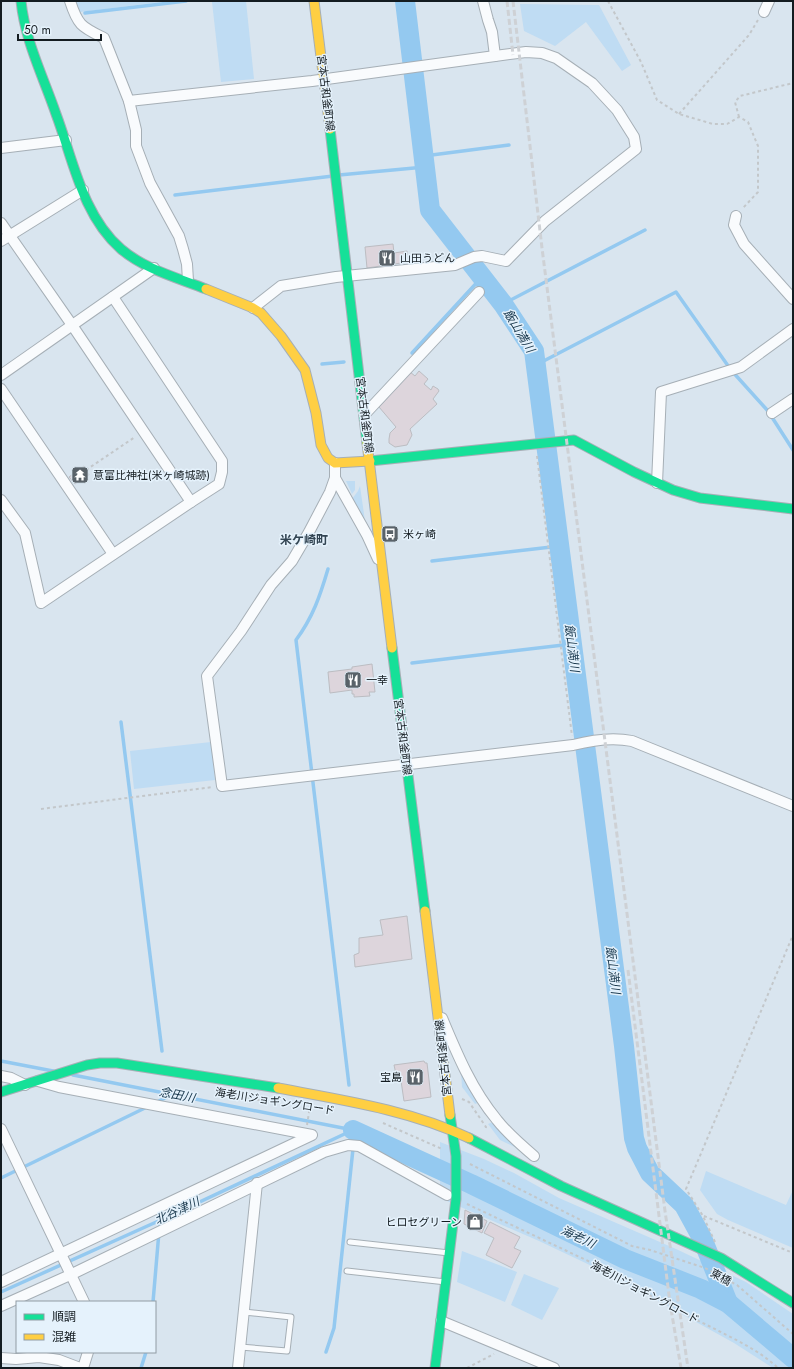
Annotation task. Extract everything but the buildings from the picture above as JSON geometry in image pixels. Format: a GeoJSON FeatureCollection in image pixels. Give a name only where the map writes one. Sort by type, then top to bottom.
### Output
{"type":"FeatureCollection","features":[{"type":"Feature","properties":{"kind":"street"},"geometry":{"type":"LineString","coordinates":[[21,1],[25,30],[83,190],[102,228],[114,242],[135,259],[253,308],[261,313],[281,336],[305,370],[316,413],[321,445],[328,458],[335,463],[371,461],[567,440],[580,442],[634,472],[673,490],[700,498],[793,509]]}},
{"type":"Feature","properties":{"kind":"street"},"geometry":{"type":"LineString","coordinates":[[70,1],[74,15],[82,27],[104,38],[129,101],[136,130],[136,146],[150,183],[178,236],[187,264],[188,281]]}},
{"type":"Feature","properties":{"kind":"street","name":"宮本古和釜町線"},"geometry":{"type":"LineString","coordinates":[[314,1],[325,80],[371,461],[406,765],[457,1167],[450,1253],[435,1368]]}},
{"type":"Feature","properties":{"kind":"street"},"geometry":{"type":"LineString","coordinates":[[483,1],[492,32],[495,56]]}},
{"type":"Feature","properties":{"kind":"street"},"geometry":{"type":"LineString","coordinates":[[764,12],[769,1]]}},
{"type":"Feature","properties":{"kind":"street"},"geometry":{"type":"LineString","coordinates":[[129,101],[325,80],[526,52],[542,53],[556,58],[592,83],[617,110],[634,137],[636,149],[545,222],[506,261],[482,256],[474,257],[455,265],[348,276],[281,286],[253,308]]}},
{"type":"Feature","properties":{"kind":"street"},"geometry":{"type":"LineString","coordinates":[[1,148],[66,140]]}},
{"type":"Feature","properties":{"kind":"street"},"geometry":{"type":"LineString","coordinates":[[5,238],[83,190]]}},
{"type":"Feature","properties":{"kind":"street"},"geometry":{"type":"LineString","coordinates":[[736,216],[734,225],[744,244],[793,299]]}},
{"type":"Feature","properties":{"kind":"street"},"geometry":{"type":"LineString","coordinates":[[1,223],[5,238],[72,325],[191,502]]}},
{"type":"Feature","properties":{"kind":"street"},"geometry":{"type":"LineString","coordinates":[[1,375],[154,268]]}},
{"type":"Feature","properties":{"kind":"street"},"geometry":{"type":"LineString","coordinates":[[365,414],[480,292]]}},
{"type":"Feature","properties":{"kind":"street"},"geometry":{"type":"LineString","coordinates":[[1,500],[25,533],[41,603],[219,484],[222,472],[222,461],[113,297]]}},
{"type":"Feature","properties":{"kind":"street"},"geometry":{"type":"LineString","coordinates":[[656,483],[661,392],[741,366],[793,329]]}},
{"type":"Feature","properties":{"kind":"street"},"geometry":{"type":"LineString","coordinates":[[1,389],[113,554]]}},
{"type":"Feature","properties":{"kind":"street"},"geometry":{"type":"LineString","coordinates":[[772,413],[793,399]]}},
{"type":"Feature","properties":{"kind":"street"},"geometry":{"type":"LineString","coordinates":[[335,463],[334,478],[322,509],[292,561],[271,585],[242,631],[207,676],[222,786],[406,765],[592,741],[620,739],[632,741],[793,806]]}},
{"type":"Feature","properties":{"kind":"street"},"geometry":{"type":"LineString","coordinates":[[334,478],[367,535],[384,576]]}},
{"type":"Feature","properties":{"kind":"street"},"geometry":{"type":"LineString","coordinates":[[438,1008],[458,1055],[475,1088],[497,1120],[534,1156]]}},
{"type":"Feature","properties":{"kind":"street"},"geometry":{"type":"LineString","coordinates":[[1,1092],[70,1070],[100,1063],[117,1063],[257,1084],[349,1101],[452,1130]]}},
{"type":"Feature","properties":{"kind":"street"},"geometry":{"type":"LineString","coordinates":[[1,1076],[11,1078],[25,1085]]}},
{"type":"Feature","properties":{"kind":"street"},"geometry":{"type":"LineString","coordinates":[[1,1282],[62,1257],[312,1136],[59,1087],[42,1079]]}},
{"type":"Feature","properties":{"kind":"street"},"geometry":{"type":"LineString","coordinates":[[1,1129],[83,1301]]}},
{"type":"Feature","properties":{"kind":"street","name":"東橋"},"geometry":{"type":"LineString","coordinates":[[452,1130],[478,1141],[556,1184],[718,1257]]}},
{"type":"Feature","properties":{"kind":"street"},"geometry":{"type":"LineString","coordinates":[[1,1306],[324,1152],[348,1145],[360,1146],[447,1195]]}},
{"type":"Feature","properties":{"kind":"street"},"geometry":{"type":"LineString","coordinates":[[238,1368],[257,1184]]}},
{"type":"Feature","properties":{"kind":"street"},"geometry":{"type":"LineString","coordinates":[[718,1257],[793,1303]]}},
{"type":"Feature","properties":{"kind":"street"},"geometry":{"type":"LineString","coordinates":[[441,1321],[539,1365],[554,1368]]}},
{"type":"Feature","properties":{"kind":"street"},"geometry":{"type":"LineString","coordinates":[[1,1358],[16,1359],[39,1357],[59,1360],[82,1368],[88,1353]]}},
{"type":"Feature","properties":{"kind":"lane"},"geometry":{"type":"LineString","coordinates":[[350,1242],[450,1253]]}},
{"type":"Feature","properties":{"kind":"lane"},"geometry":{"type":"LineString","coordinates":[[348,1271],[446,1282]]}},
{"type":"Feature","properties":{"kind":"lane"},"geometry":{"type":"LineString","coordinates":[[240,1347],[287,1351],[291,1317],[244,1312]]}},
{"type":"Feature","properties":{"kind":"path"},"geometry":{"type":"LineString","coordinates":[[608,1],[641,62],[657,100],[679,114],[713,124],[727,124],[739,117]]}},
{"type":"Feature","properties":{"kind":"path"},"geometry":{"type":"LineString","coordinates":[[679,114],[749,35],[764,12]]}},
{"type":"Feature","properties":{"kind":"path"},"geometry":{"type":"LineString","coordinates":[[736,216],[758,192],[758,146],[748,122],[739,117],[735,102],[740,96],[793,83]]}},
{"type":"Feature","properties":{"kind":"path"},"geometry":{"type":"LineString","coordinates":[[86,470],[144,432]]}},
{"type":"Feature","properties":{"kind":"path"},"geometry":{"type":"LineString","coordinates":[[537,443],[575,744]]}},
{"type":"Feature","properties":{"kind":"path"},"geometry":{"type":"LineString","coordinates":[[41,809],[222,786]]}},
{"type":"Feature","properties":{"kind":"path"},"geometry":{"type":"LineString","coordinates":[[718,1257],[714,1240],[703,1216],[686,1189],[793,935]]}},
{"type":"Feature","properties":{"kind":"path","name":"海老川ジョギングロード"},"geometry":{"type":"LineString","coordinates":[[215,1091],[270,1102],[283,1103]]}},
{"type":"Feature","properties":{"kind":"path"},"geometry":{"type":"LineString","coordinates":[[462,1099],[469,1102],[486,1127],[485,1134]]}},
{"type":"Feature","properties":{"kind":"path","name":"海老川ジョギングロード"},"geometry":{"type":"LineString","coordinates":[[304,1104],[316,1106]]}},
{"type":"Feature","properties":{"kind":"path"},"geometry":{"type":"LineString","coordinates":[[307,1126],[311,1104]]}},
{"type":"Feature","properties":{"kind":"path"},"geometry":{"type":"LineString","coordinates":[[378,1121],[442,1149]]}},
{"type":"Feature","properties":{"kind":"path","name":"東橋"},"geometry":{"type":"LineString","coordinates":[[470,1164],[632,1246],[650,1250],[705,1268],[737,1285],[793,1334]]}},
{"type":"Feature","properties":{"kind":"path","name":"海老川ジョギングロード"},"geometry":{"type":"LineString","coordinates":[[464,1203],[620,1276],[634,1286],[746,1345],[772,1362],[778,1368]]}},
{"type":"Feature","properties":{"kind":"path"},"geometry":{"type":"LineString","coordinates":[[703,1216],[793,1253]]}},
{"type":"Feature","properties":{"kind":"path"},"geometry":{"type":"LineString","coordinates":[[467,1368],[505,1349]]}},
{"type":"Feature","properties":{"kind":"shaded area"},"geometry":{"type":"Polygon","coordinates":[[[74,1],[169,1],[80,12],[74,1]]]}},
{"type":"Feature","properties":{"kind":"shaded area"},"geometry":{"type":"Polygon","coordinates":[[[246,1],[254,79],[221,82],[212,2],[246,1]]]}},
{"type":"Feature","properties":{"kind":"shaded area"},"geometry":{"type":"Polygon","coordinates":[[[520,4],[599,5],[631,65],[622,71],[586,22],[555,46],[524,31],[520,4]]]}},
{"type":"Feature","properties":{"kind":"shaded area"},"geometry":{"type":"Polygon","coordinates":[[[346,481],[355,481],[355,490],[352,494],[346,481]]]}},
{"type":"Feature","properties":{"kind":"shaded area"},"geometry":{"type":"Polygon","coordinates":[[[360,486],[365,521],[352,499],[360,486]]]}},
{"type":"Feature","properties":{"kind":"shaded area"},"geometry":{"type":"Polygon","coordinates":[[[211,742],[215,780],[134,789],[130,751],[211,742]]]}},
{"type":"Feature","properties":{"kind":"shaded area"},"geometry":{"type":"Polygon","coordinates":[[[463,1071],[480,1102],[475,1104],[462,1087],[461,1072],[463,1071]]]}},
{"type":"Feature","properties":{"kind":"shaded area"},"geometry":{"type":"Polygon","coordinates":[[[495,1121],[523,1151],[500,1140],[488,1124],[495,1121]]]}},
{"type":"Feature","properties":{"kind":"shaded area"},"geometry":{"type":"Polygon","coordinates":[[[440,1142],[484,1159],[514,1173],[559,1198],[676,1249],[746,1282],[793,1314],[793,1368],[773,1368],[734,1343],[613,1276],[539,1241],[440,1198],[440,1142]]]}},
{"type":"Feature","properties":{"kind":"shaded area"},"geometry":{"type":"Polygon","coordinates":[[[706,1171],[786,1205],[793,1190],[793,1248],[717,1214],[700,1190],[706,1171]]]}},
{"type":"Feature","properties":{"kind":"shaded area"},"geometry":{"type":"Polygon","coordinates":[[[462,1251],[517,1272],[505,1302],[457,1282],[462,1251]]]}},
{"type":"Feature","properties":{"kind":"shaded area"},"geometry":{"type":"Polygon","coordinates":[[[524,1274],[559,1288],[542,1320],[511,1305],[524,1274]]]}},
{"type":"Feature","properties":{"kind":"waterway"},"geometry":{"type":"LineString","coordinates":[[85,13],[186,1]]}},
{"type":"Feature","properties":{"kind":"waterway","name":"飯山満川"},"geometry":{"type":"LineString","coordinates":[[405,1],[430,210],[503,304],[534,351],[624,1046],[634,1138],[637,1148],[650,1173],[684,1205],[702,1238],[728,1303]]}},
{"type":"Feature","properties":{"kind":"waterway"},"geometry":{"type":"LineString","coordinates":[[424,156],[509,145]]}},
{"type":"Feature","properties":{"kind":"waterway"},"geometry":{"type":"LineString","coordinates":[[339,175],[425,167]]}},
{"type":"Feature","properties":{"kind":"waterway"},"geometry":{"type":"LineString","coordinates":[[175,195],[333,176]]}},
{"type":"Feature","properties":{"kind":"waterway"},"geometry":{"type":"LineString","coordinates":[[503,304],[645,230]]}},
{"type":"Feature","properties":{"kind":"waterway"},"geometry":{"type":"LineString","coordinates":[[412,353],[482,277]]}},
{"type":"Feature","properties":{"kind":"waterway"},"geometry":{"type":"LineString","coordinates":[[536,365],[676,292],[731,370],[768,411],[793,450]]}},
{"type":"Feature","properties":{"kind":"waterway"},"geometry":{"type":"LineString","coordinates":[[322,364],[344,362]]}},
{"type":"Feature","properties":{"kind":"waterway"},"geometry":{"type":"LineString","coordinates":[[432,561],[560,546]]}},
{"type":"Feature","properties":{"kind":"waterway"},"geometry":{"type":"LineString","coordinates":[[328,569],[315,606],[307,623],[296,640],[349,1085]]}},
{"type":"Feature","properties":{"kind":"waterway"},"geometry":{"type":"LineString","coordinates":[[412,663],[572,644]]}},
{"type":"Feature","properties":{"kind":"waterway"},"geometry":{"type":"LineString","coordinates":[[121,722],[162,1051]]}},
{"type":"Feature","properties":{"kind":"waterway","name":"念田川"},"geometry":{"type":"LineString","coordinates":[[1,1061],[53,1071]]}},
{"type":"Feature","properties":{"kind":"waterway","name":"念田川"},"geometry":{"type":"LineString","coordinates":[[73,1075],[353,1130]]}},
{"type":"Feature","properties":{"kind":"waterway"},"geometry":{"type":"LineString","coordinates":[[157,1102],[173,1094]]}},
{"type":"Feature","properties":{"kind":"waterway"},"geometry":{"type":"LineString","coordinates":[[1,1178],[147,1107]]}},
{"type":"Feature","properties":{"kind":"waterway","name":"北谷津川"},"geometry":{"type":"LineString","coordinates":[[1,1292],[174,1214],[353,1130]]}},
{"type":"Feature","properties":{"kind":"waterway","name":"海老川"},"geometry":{"type":"LineString","coordinates":[[353,1130],[471,1184],[625,1259],[701,1289],[728,1303],[793,1358]]}},
{"type":"Feature","properties":{"kind":"waterway"},"geometry":{"type":"LineString","coordinates":[[326,1352],[334,1328],[355,1130]]}},
{"type":"Feature","properties":{"kind":"waterway"},"geometry":{"type":"LineString","coordinates":[[153,1301],[160,1220]]}},
{"type":"Feature","properties":{"kind":"waterway"},"geometry":{"type":"LineString","coordinates":[[141,1368],[146,1353]]}},
{"type":"Feature","properties":{"kind":"railway"},"geometry":{"type":"LineString","coordinates":[[507,1],[513,55]]}},
{"type":"Feature","properties":{"kind":"railway"},"geometry":{"type":"LineString","coordinates":[[513,1],[542,248],[665,1211],[688,1368]]}},
{"type":"Feature","properties":{"kind":"railway"},"geometry":{"type":"LineString","coordinates":[[628,970],[670,1303],[681,1368]]}},
{"type":"Feature","properties":{"kind":"traffic: fast"},"geometry":{"type":"LineString","coordinates":[[21,1],[30,44],[62,131],[80,186],[97,220],[108,235],[130,256],[151,268],[206,289]]}},
{"type":"Feature","properties":{"kind":"traffic: fast"},"geometry":{"type":"LineString","coordinates":[[330,129],[367,443]]}},
{"type":"Feature","properties":{"kind":"traffic: fast"},"geometry":{"type":"LineString","coordinates":[[370,461],[574,440],[634,472],[673,490],[700,498],[793,509]]}},
{"type":"Feature","properties":{"kind":"traffic: fast"},"geometry":{"type":"LineString","coordinates":[[392,648],[425,911]]}},
{"type":"Feature","properties":{"kind":"traffic: fast"},"geometry":{"type":"LineString","coordinates":[[1,1092],[87,1065],[100,1063],[117,1063],[278,1088]]}},
{"type":"Feature","properties":{"kind":"traffic: fast"},"geometry":{"type":"LineString","coordinates":[[435,1368],[456,1199],[456,1156],[450,1115]]}},
{"type":"Feature","properties":{"kind":"traffic: fast"},"geometry":{"type":"LineString","coordinates":[[469,1138],[561,1186],[721,1258],[793,1303]]}},
{"type":"Feature","properties":{"kind":"traffic: slow"},"geometry":{"type":"LineString","coordinates":[[314,1],[330,129]]}},
{"type":"Feature","properties":{"kind":"traffic: slow"},"geometry":{"type":"LineString","coordinates":[[206,289],[253,308],[261,313],[281,336],[305,370],[316,413],[321,445],[328,458],[335,463],[370,461]]}},
{"type":"Feature","properties":{"kind":"traffic: slow"},"geometry":{"type":"LineString","coordinates":[[367,443],[392,648]]}},
{"type":"Feature","properties":{"kind":"traffic: slow"},"geometry":{"type":"LineString","coordinates":[[425,911],[450,1115]]}},
{"type":"Feature","properties":{"kind":"traffic: slow"},"geometry":{"type":"LineString","coordinates":[[278,1088],[400,1113],[446,1128],[469,1138]]}},
{"type":"Feature","properties":{"kind":"place","name":"山田うどん"},"geometry":{"type":"Point","coordinates":[387,258]}},
{"type":"Feature","properties":{"kind":"place","name":"意富比神社(米ヶ崎城跡)"},"geometry":{"type":"Point","coordinates":[80,475]}},
{"type":"Feature","properties":{"kind":"place","name":"米ヶ崎"},"geometry":{"type":"Point","coordinates":[390,534]}},
{"type":"Feature","properties":{"kind":"place","name":"一幸"},"geometry":{"type":"Point","coordinates":[353,680]}},
{"type":"Feature","properties":{"kind":"place","name":"宝島"},"geometry":{"type":"Point","coordinates":[415,1077]}},
{"type":"Feature","properties":{"kind":"place","name":"ヒロセグリーン"},"geometry":{"type":"Point","coordinates":[475,1222]}},
{"type":"Feature","properties":{"kind":"district","name":"米ケ崎町"},"geometry":{"type":"Point","coordinates":[304,540]}}]}
